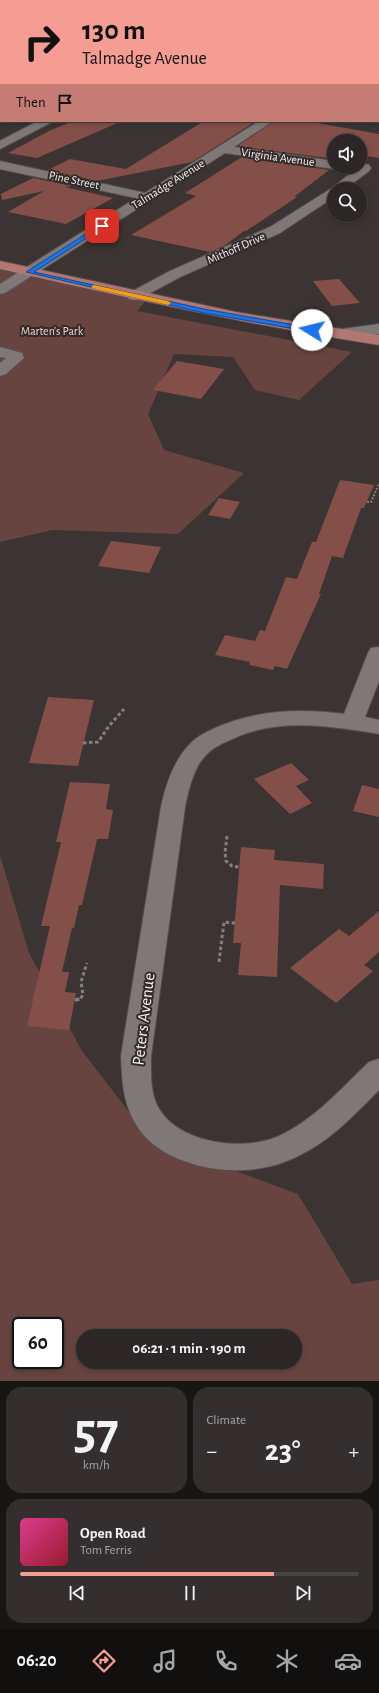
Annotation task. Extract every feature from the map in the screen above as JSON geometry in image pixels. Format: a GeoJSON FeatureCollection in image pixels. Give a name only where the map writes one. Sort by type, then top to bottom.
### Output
{"type":"FeatureCollection","features":[{"type":"Feature","properties":{"kind":"main road"},"geometry":{"type":"LineString","coordinates":[[0,265],[134,296],[271,323],[379,340]]}},
{"type":"Feature","properties":{"kind":"street"},"geometry":{"type":"LineString","coordinates":[[0,146],[44,122]]}},
{"type":"Feature","properties":{"kind":"street","name":"Talmadge Avenue"},"geometry":{"type":"LineString","coordinates":[[0,290],[265,122]]}},
{"type":"Feature","properties":{"kind":"street","name":"Virginia Avenue"},"geometry":{"type":"LineString","coordinates":[[223,149],[327,163]]}},
{"type":"Feature","properties":{"kind":"street","name":"Pine Street"},"geometry":{"type":"LineString","coordinates":[[0,165],[147,197]]}},
{"type":"Feature","properties":{"kind":"street"},"geometry":{"type":"LineString","coordinates":[[367,169],[379,170]]}},
{"type":"Feature","properties":{"kind":"street"},"geometry":{"type":"LineString","coordinates":[[344,182],[353,174]]}},
{"type":"Feature","properties":{"kind":"street","name":"Mithoff Drive"},"geometry":{"type":"LineString","coordinates":[[134,296],[175,274],[275,230],[327,196]]}},
{"type":"Feature","properties":{"kind":"street"},"geometry":{"type":"LineString","coordinates":[[342,334],[379,329]]}},
{"type":"Feature","properties":{"kind":"street"},"geometry":{"type":"LineString","coordinates":[[0,352],[16,356],[16,358],[0,371]]}},
{"type":"Feature","properties":{"kind":"street"},"geometry":{"type":"LineString","coordinates":[[352,722],[379,652]]}},
{"type":"Feature","properties":{"kind":"street","name":"Peters Avenue"},"geometry":{"type":"LineString","coordinates":[[379,727],[322,719],[293,718],[263,720],[236,728],[207,741],[186,765],[178,783],[169,833],[136,1056],[137,1081],[140,1100],[147,1117],[158,1132],[174,1142],[216,1156],[252,1157],[270,1154],[290,1146],[331,1117],[379,1071]]}},
{"type":"Feature","properties":{"kind":"path"},"geometry":{"type":"LineString","coordinates":[[367,502],[371,502],[379,484]]}},
{"type":"Feature","properties":{"kind":"path"},"geometry":{"type":"LineString","coordinates":[[83,743],[98,742],[109,727],[121,716],[124,709]]}},
{"type":"Feature","properties":{"kind":"path"},"geometry":{"type":"LineString","coordinates":[[227,836],[225,853],[226,861],[232,866],[239,866]]}},
{"type":"Feature","properties":{"kind":"path"},"geometry":{"type":"LineString","coordinates":[[219,962],[224,922],[235,923]]}},
{"type":"Feature","properties":{"kind":"path"},"geometry":{"type":"LineString","coordinates":[[75,1000],[80,999],[84,995],[81,982],[87,963]]}},
{"type":"Feature","properties":{"kind":"green space","name":"Marten's Park"},"geometry":{"type":"Polygon","coordinates":[[[0,265],[147,299],[137,311],[352,352],[299,400],[255,390],[233,357],[174,354],[148,414],[164,450],[244,473],[178,534],[52,530],[0,542],[0,265]]]}},
{"type":"Feature","properties":{"kind":"green space"},"geometry":{"type":"Polygon","coordinates":[[[0,855],[29,953],[82,1051],[150,1139],[298,1194],[352,1284],[379,1280],[379,1381],[0,1381],[0,855]]]}},
{"type":"Feature","properties":{"kind":"building"},"geometry":{"type":"Polygon","coordinates":[[[71,122],[120,122],[37,158],[8,153],[49,131],[71,122]]]}},
{"type":"Feature","properties":{"kind":"building"},"geometry":{"type":"Polygon","coordinates":[[[202,122],[254,122],[192,162],[97,181],[48,170],[70,159],[126,169],[202,122]]]}},
{"type":"Feature","properties":{"kind":"building"},"geometry":{"type":"Polygon","coordinates":[[[273,122],[312,122],[379,134],[379,158],[367,156],[367,134],[327,134],[327,158],[238,146],[273,122]]]}},
{"type":"Feature","properties":{"kind":"building"},"geometry":{"type":"Polygon","coordinates":[[[242,157],[327,170],[327,172],[294,197],[297,197],[244,231],[224,246],[210,252],[131,235],[196,196],[185,193],[242,157]]]}},
{"type":"Feature","properties":{"kind":"building"},"geometry":{"type":"Polygon","coordinates":[[[33,178],[72,186],[65,187],[113,198],[66,224],[8,212],[44,191],[2,200],[1,194],[33,178]]]}},
{"type":"Feature","properties":{"kind":"building"},"geometry":{"type":"Polygon","coordinates":[[[339,279],[360,303],[332,306],[313,281],[339,279]]]}},
{"type":"Feature","properties":{"kind":"building"},"geometry":{"type":"Polygon","coordinates":[[[177,361],[224,369],[201,399],[153,390],[177,361]]]}},
{"type":"Feature","properties":{"kind":"building"},"geometry":{"type":"Polygon","coordinates":[[[340,480],[374,485],[364,508],[361,508],[343,558],[332,556],[319,594],[321,594],[287,669],[275,666],[273,670],[249,665],[250,662],[215,655],[225,635],[255,641],[260,630],[265,631],[286,577],[297,579],[312,542],[316,542],[340,480]]]}},
{"type":"Feature","properties":{"kind":"building"},"geometry":{"type":"Polygon","coordinates":[[[219,498],[240,502],[230,519],[208,515],[219,498]]]}},
{"type":"Feature","properties":{"kind":"building"},"geometry":{"type":"Polygon","coordinates":[[[111,541],[161,547],[149,573],[98,566],[111,541]]]}},
{"type":"Feature","properties":{"kind":"building"},"geometry":{"type":"Polygon","coordinates":[[[48,697],[94,700],[78,766],[29,763],[48,697]]]}},
{"type":"Feature","properties":{"kind":"building"},"geometry":{"type":"Polygon","coordinates":[[[291,763],[309,780],[296,786],[312,803],[290,814],[254,779],[291,763]]]}},
{"type":"Feature","properties":{"kind":"building"},"geometry":{"type":"Polygon","coordinates":[[[70,782],[110,784],[106,809],[113,810],[108,839],[97,839],[82,905],[79,905],[74,928],[72,928],[62,972],[69,972],[65,992],[76,993],[69,1030],[27,1026],[50,926],[41,926],[61,842],[56,842],[70,782]]]}},
{"type":"Feature","properties":{"kind":"building"},"geometry":{"type":"Polygon","coordinates":[[[362,785],[379,789],[379,817],[353,811],[362,785]]]}},
{"type":"Feature","properties":{"kind":"building"},"geometry":{"type":"Polygon","coordinates":[[[241,847],[275,850],[274,860],[324,864],[323,889],[280,885],[277,977],[238,975],[241,943],[233,943],[241,847]]]}},
{"type":"Feature","properties":{"kind":"building"},"geometry":{"type":"Polygon","coordinates":[[[379,911],[379,952],[364,965],[373,971],[336,1003],[290,968],[339,929],[349,936],[379,911]]]}},
{"type":"Feature","properties":{"kind":"slow traffic"},"geometry":{"type":"LineString","coordinates":[[94,287],[168,303]]}},
{"type":"Feature","properties":{"kind":"route"},"geometry":{"type":"LineString","coordinates":[[102,226],[29,272],[204,311],[312,330]]}}]}
